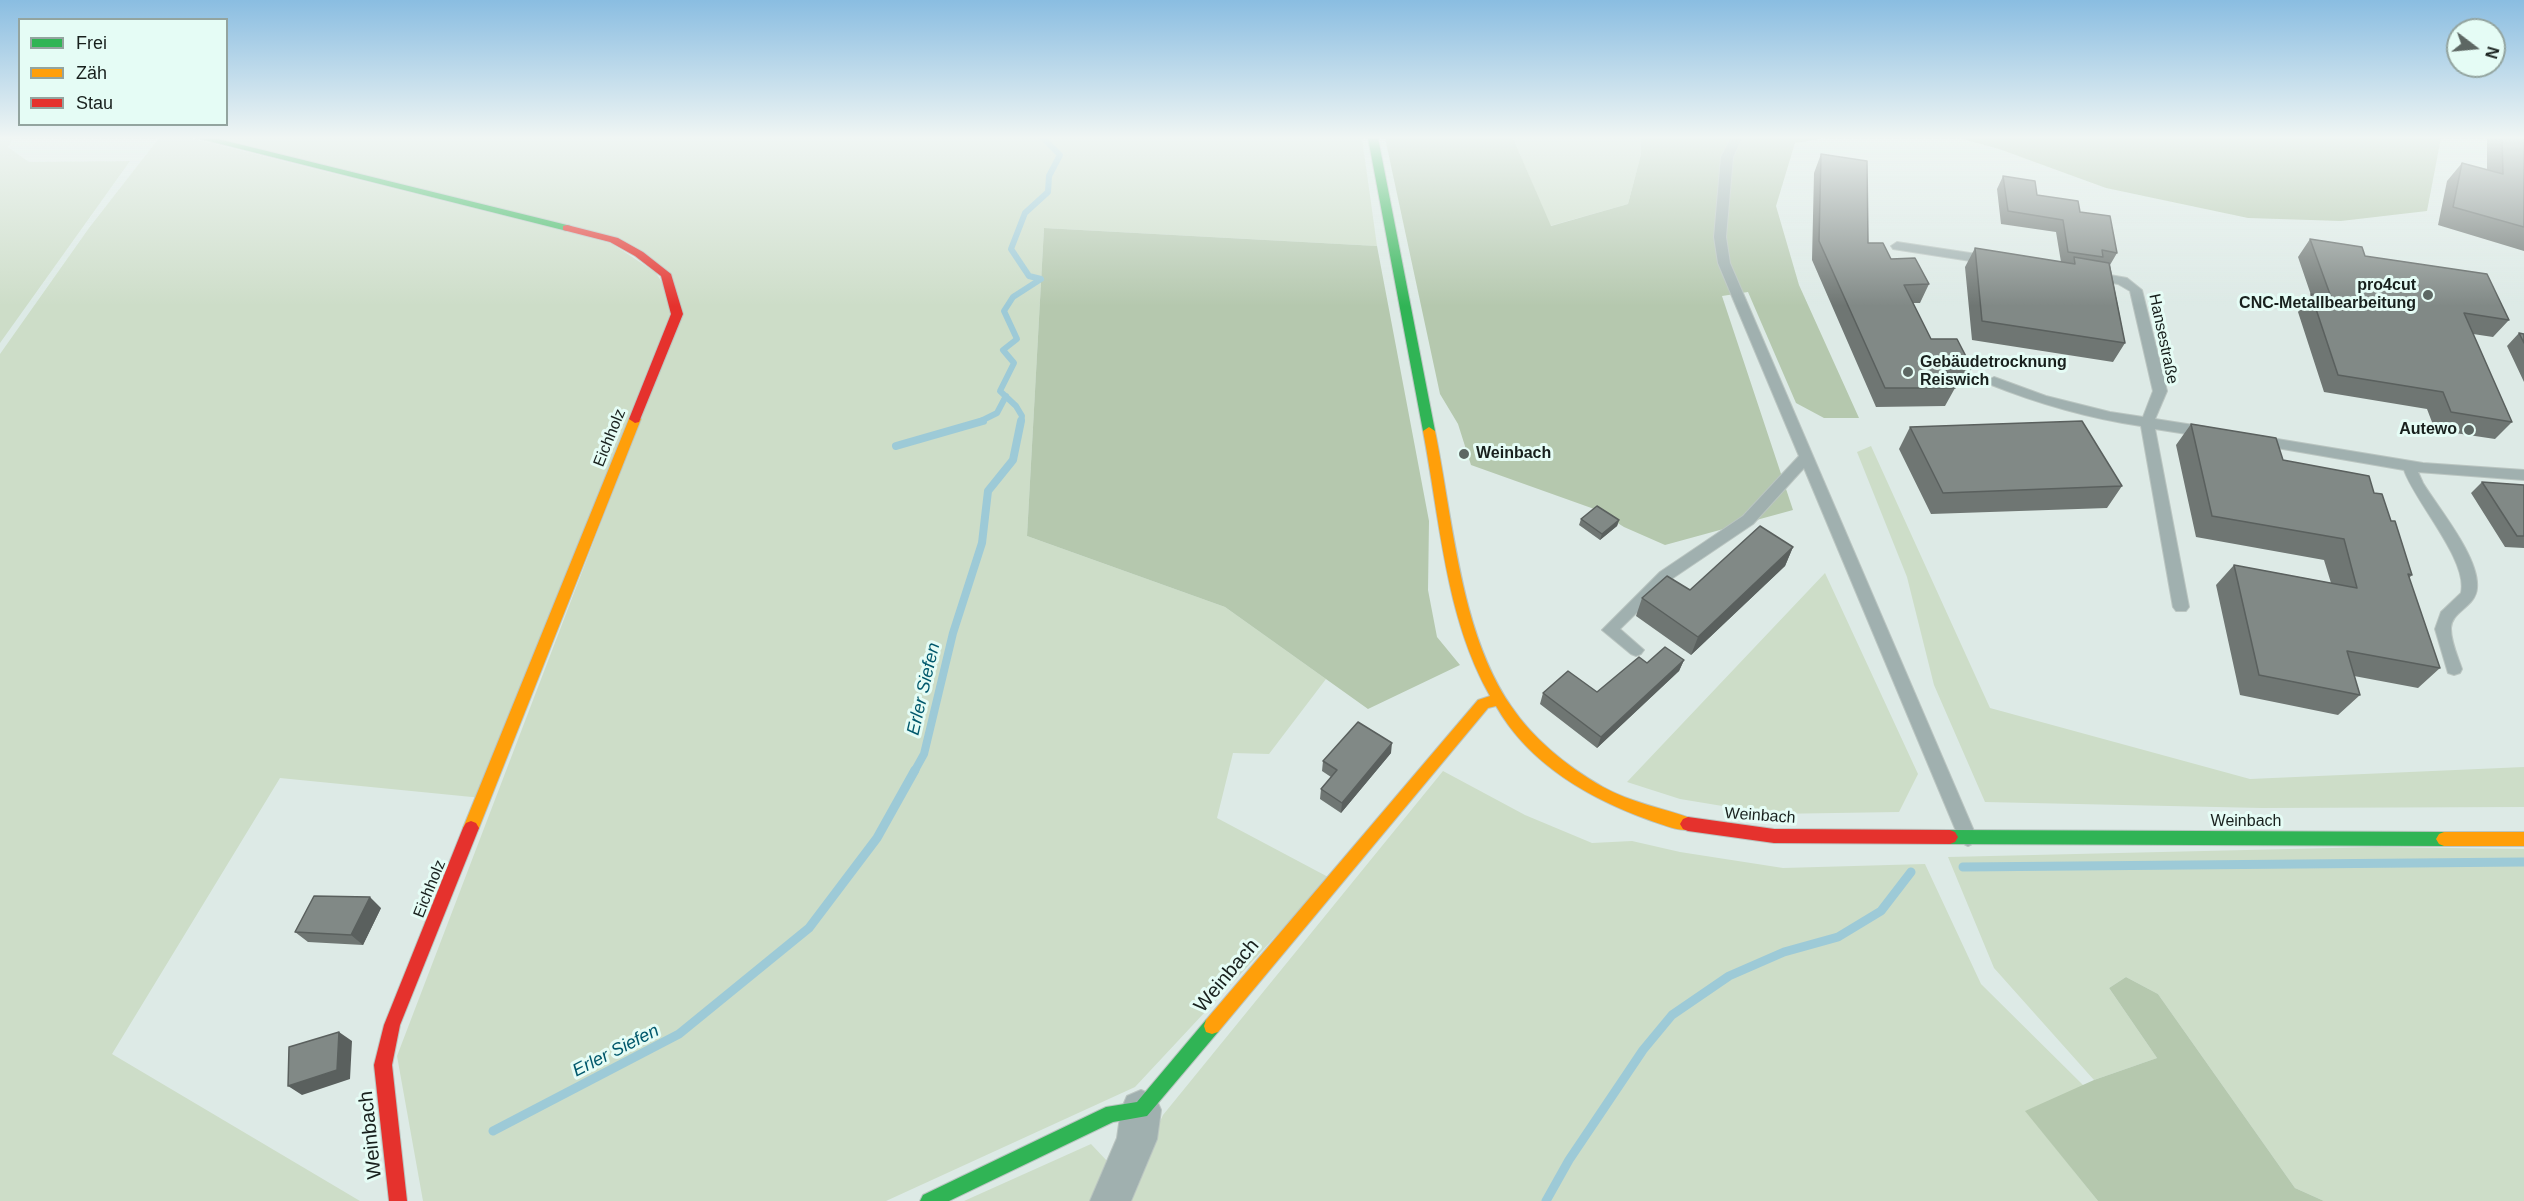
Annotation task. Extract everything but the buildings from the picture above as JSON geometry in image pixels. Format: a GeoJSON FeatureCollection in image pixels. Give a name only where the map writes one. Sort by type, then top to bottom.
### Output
{"type":"FeatureCollection","features":[{"type":"Feature","properties":{"kind":"street","name":"Eichholz"},"geometry":{"type":"LineString","coordinates":[[383,1065],[392,1025],[677,314],[666,274],[639,254],[614,240],[428,194]]}},
{"type":"Feature","properties":{"kind":"street","name":"Weinbach"},"geometry":{"type":"LineString","coordinates":[[1384,194],[1467,616],[1486,677],[1518,726],[1553,763],[1596,792],[1620,805],[1680,824],[1774,836],[2524,839]]}},
{"type":"Feature","properties":{"kind":"street","name":"Weinbach"},"geometry":{"type":"LineString","coordinates":[[1141,1110],[1483,704],[1500,699]]}},
{"type":"Feature","properties":{"kind":"street","name":"Weinbach"},"geometry":{"type":"LineString","coordinates":[[383,1065],[398,1201]]}},
{"type":"Feature","properties":{"kind":"street"},"geometry":{"type":"LineString","coordinates":[[929,1201],[1113,1113],[1141,1110],[1137,1138],[1110,1201]]}},
{"type":"Feature","properties":{"kind":"lane"},"geometry":{"type":"LineString","coordinates":[[1725,194],[1720,237],[1724,263],[1805,459],[1968,838]]}},
{"type":"Feature","properties":{"kind":"lane"},"geometry":{"type":"LineString","coordinates":[[1897,246],[2004,262]]}},
{"type":"Feature","properties":{"kind":"lane","name":"Hansestraße"},"geometry":{"type":"LineString","coordinates":[[2084,274],[2119,279],[2131,284],[2136,290],[2160,391],[2147,423]]}},
{"type":"Feature","properties":{"kind":"lane"},"geometry":{"type":"LineString","coordinates":[[1994,381],[2042,400],[2110,417],[2223,435]]}},
{"type":"Feature","properties":{"kind":"lane"},"geometry":{"type":"LineString","coordinates":[[2147,423],[2181,607]]}},
{"type":"Feature","properties":{"kind":"lane"},"geometry":{"type":"LineString","coordinates":[[2245,439],[2409,466],[2524,475]]}},
{"type":"Feature","properties":{"kind":"lane"},"geometry":{"type":"LineString","coordinates":[[1636,650],[1610,630],[1665,576],[1748,520],[1805,459]]}},
{"type":"Feature","properties":{"kind":"lane"},"geometry":{"type":"LineString","coordinates":[[2409,466],[2416,485],[2460,554],[2470,578],[2470,592],[2461,604],[2446,616],[2443,629],[2454,669]]}},
{"type":"Feature","properties":{"kind":"green space"},"geometry":{"type":"Polygon","coordinates":[[[0,194],[106,194],[0,343],[0,194]]]}},
{"type":"Feature","properties":{"kind":"green space"},"geometry":{"type":"Polygon","coordinates":[[[115,194],[415,194],[611,243],[661,276],[672,315],[482,798],[280,778],[112,1054],[360,1201],[0,1201],[0,354],[115,194]]]}},
{"type":"Feature","properties":{"kind":"green space"},"geometry":{"type":"Polygon","coordinates":[[[425,194],[1370,194],[1377,246],[1044,228],[1027,536],[1225,607],[1326,679],[1269,754],[1233,753],[1217,818],[1330,878],[1135,1087],[886,1201],[423,1201],[397,1056],[681,313],[643,252],[425,194]]]}},
{"type":"Feature","properties":{"kind":"green space"},"geometry":{"type":"Polygon","coordinates":[[[1397,194],[1537,194],[1551,226],[1628,204],[1631,194],[1780,194],[1776,206],[1799,285],[1859,418],[1824,418],[1796,403],[1748,292],[1722,296],[1793,510],[1665,545],[1624,527],[1597,510],[1471,465],[1458,424],[1440,394],[1397,194]]]}},
{"type":"Feature","properties":{"kind":"green space"},"geometry":{"type":"Polygon","coordinates":[[[1537,194],[1631,194],[1628,204],[1550,226],[1537,194]]]}},
{"type":"Feature","properties":{"kind":"green space"},"geometry":{"type":"Polygon","coordinates":[[[2135,194],[2430,194],[2427,211],[2341,221],[2248,218],[2135,194]]]}},
{"type":"Feature","properties":{"kind":"green space"},"geometry":{"type":"Polygon","coordinates":[[[1044,228],[1377,246],[1429,521],[1428,590],[1437,637],[1460,665],[1368,709],[1225,607],[1027,536],[1044,228]]]}},
{"type":"Feature","properties":{"kind":"green space"},"geometry":{"type":"Polygon","coordinates":[[[1871,446],[1990,708],[2250,779],[2524,767],[2524,807],[2262,808],[1985,802],[1934,685],[1907,577],[1857,452],[1871,446]]]}},
{"type":"Feature","properties":{"kind":"green space"},"geometry":{"type":"Polygon","coordinates":[[[1825,573],[1918,774],[1899,812],[1771,814],[1680,799],[1627,782],[1825,573]]]}},
{"type":"Feature","properties":{"kind":"green space"},"geometry":{"type":"Polygon","coordinates":[[[1443,771],[1525,815],[1592,843],[1632,841],[1680,852],[1783,868],[1925,864],[1981,984],[2084,1086],[2026,1111],[2098,1201],[1123,1201],[1163,1115],[1443,771]]]}},
{"type":"Feature","properties":{"kind":"green space"},"geometry":{"type":"Polygon","coordinates":[[[2375,847],[2524,849],[2524,1201],[2324,1201],[2295,1188],[2158,994],[2126,977],[2109,988],[2157,1058],[2094,1080],[1994,968],[1948,857],[2375,847]]]}},
{"type":"Feature","properties":{"kind":"green space"},"geometry":{"type":"Polygon","coordinates":[[[2126,977],[2158,994],[2295,1188],[2324,1201],[2098,1201],[2025,1111],[2094,1080],[2157,1058],[2109,988],[2126,977]]]}},
{"type":"Feature","properties":{"kind":"green space"},"geometry":{"type":"Polygon","coordinates":[[[1091,1144],[1108,1162],[1093,1201],[964,1201],[1091,1144]]]}},
{"type":"Feature","properties":{"kind":"waterway","name":"Erler Siefen"},"geometry":{"type":"LineString","coordinates":[[1006,396],[1000,391],[1014,363],[1003,350],[1017,339],[1004,311],[1013,297],[1041,279],[1029,276],[1011,249],[1025,213],[1046,194]]}},
{"type":"Feature","properties":{"kind":"waterway"},"geometry":{"type":"LineString","coordinates":[[979,422],[997,413],[1006,396]]}},
{"type":"Feature","properties":{"kind":"waterway","name":"Erler Siefen"},"geometry":{"type":"LineString","coordinates":[[1006,396],[1022,416],[1021,422]]}},
{"type":"Feature","properties":{"kind":"waterway"},"geometry":{"type":"LineString","coordinates":[[896,446],[983,421]]}},
{"type":"Feature","properties":{"kind":"waterway","name":"Erler Siefen"},"geometry":{"type":"LineString","coordinates":[[914,772],[924,754],[953,633],[982,543],[988,491],[1013,460],[1021,421]]}},
{"type":"Feature","properties":{"kind":"waterway","name":"Erler Siefen"},"geometry":{"type":"LineString","coordinates":[[493,1131],[679,1034],[809,928],[877,838],[915,770]]}},
{"type":"Feature","properties":{"kind":"waterway"},"geometry":{"type":"LineString","coordinates":[[1963,867],[2524,862]]}},
{"type":"Feature","properties":{"kind":"waterway"},"geometry":{"type":"LineString","coordinates":[[1546,1201],[1569,1160],[1643,1050],[1672,1015],[1729,976],[1784,952],[1838,937],[1881,911],[1911,872]]}},
{"type":"Feature","properties":{"kind":"traffic: fast"},"geometry":{"type":"LineString","coordinates":[[429,194],[567,228]]}},
{"type":"Feature","properties":{"kind":"traffic: fast"},"geometry":{"type":"LineString","coordinates":[[1384,194],[1429,431]]}},
{"type":"Feature","properties":{"kind":"traffic: fast"},"geometry":{"type":"LineString","coordinates":[[1950,837],[2444,839]]}},
{"type":"Feature","properties":{"kind":"traffic: fast"},"geometry":{"type":"LineString","coordinates":[[929,1201],[1112,1113],[1141,1110],[1212,1026]]}},
{"type":"Feature","properties":{"kind":"traffic: slow"},"geometry":{"type":"LineString","coordinates":[[471,828],[635,419]]}},
{"type":"Feature","properties":{"kind":"traffic: slow"},"geometry":{"type":"LineString","coordinates":[[1429,431],[1459,593],[1478,655],[1490,683],[1506,710],[1525,735],[1573,776],[1628,806],[1688,824]]}},
{"type":"Feature","properties":{"kind":"traffic: slow"},"geometry":{"type":"LineString","coordinates":[[1212,1026],[1483,704],[1500,699]]}},
{"type":"Feature","properties":{"kind":"traffic: slow"},"geometry":{"type":"LineString","coordinates":[[2444,839],[2524,839]]}},
{"type":"Feature","properties":{"kind":"traffic: jam"},"geometry":{"type":"LineString","coordinates":[[567,228],[614,240],[639,254],[666,274],[677,314],[635,419]]}},
{"type":"Feature","properties":{"kind":"traffic: jam"},"geometry":{"type":"LineString","coordinates":[[1688,824],[1774,836],[1950,837]]}},
{"type":"Feature","properties":{"kind":"traffic: jam"},"geometry":{"type":"LineString","coordinates":[[398,1201],[383,1065],[392,1025],[471,828]]}},
{"type":"Feature","properties":{"kind":"place","name":"pro4cut CNC-Metallbearbeitung"},"geometry":{"type":"Point","coordinates":[2428,295]}},
{"type":"Feature","properties":{"kind":"place","name":"Gebäudetrocknung Reiswich"},"geometry":{"type":"Point","coordinates":[1908,372]}},
{"type":"Feature","properties":{"kind":"place","name":"Autewo"},"geometry":{"type":"Point","coordinates":[2469,430]}},
{"type":"Feature","properties":{"kind":"place","name":"Weinbach"},"geometry":{"type":"Point","coordinates":[1464,454]}}]}
